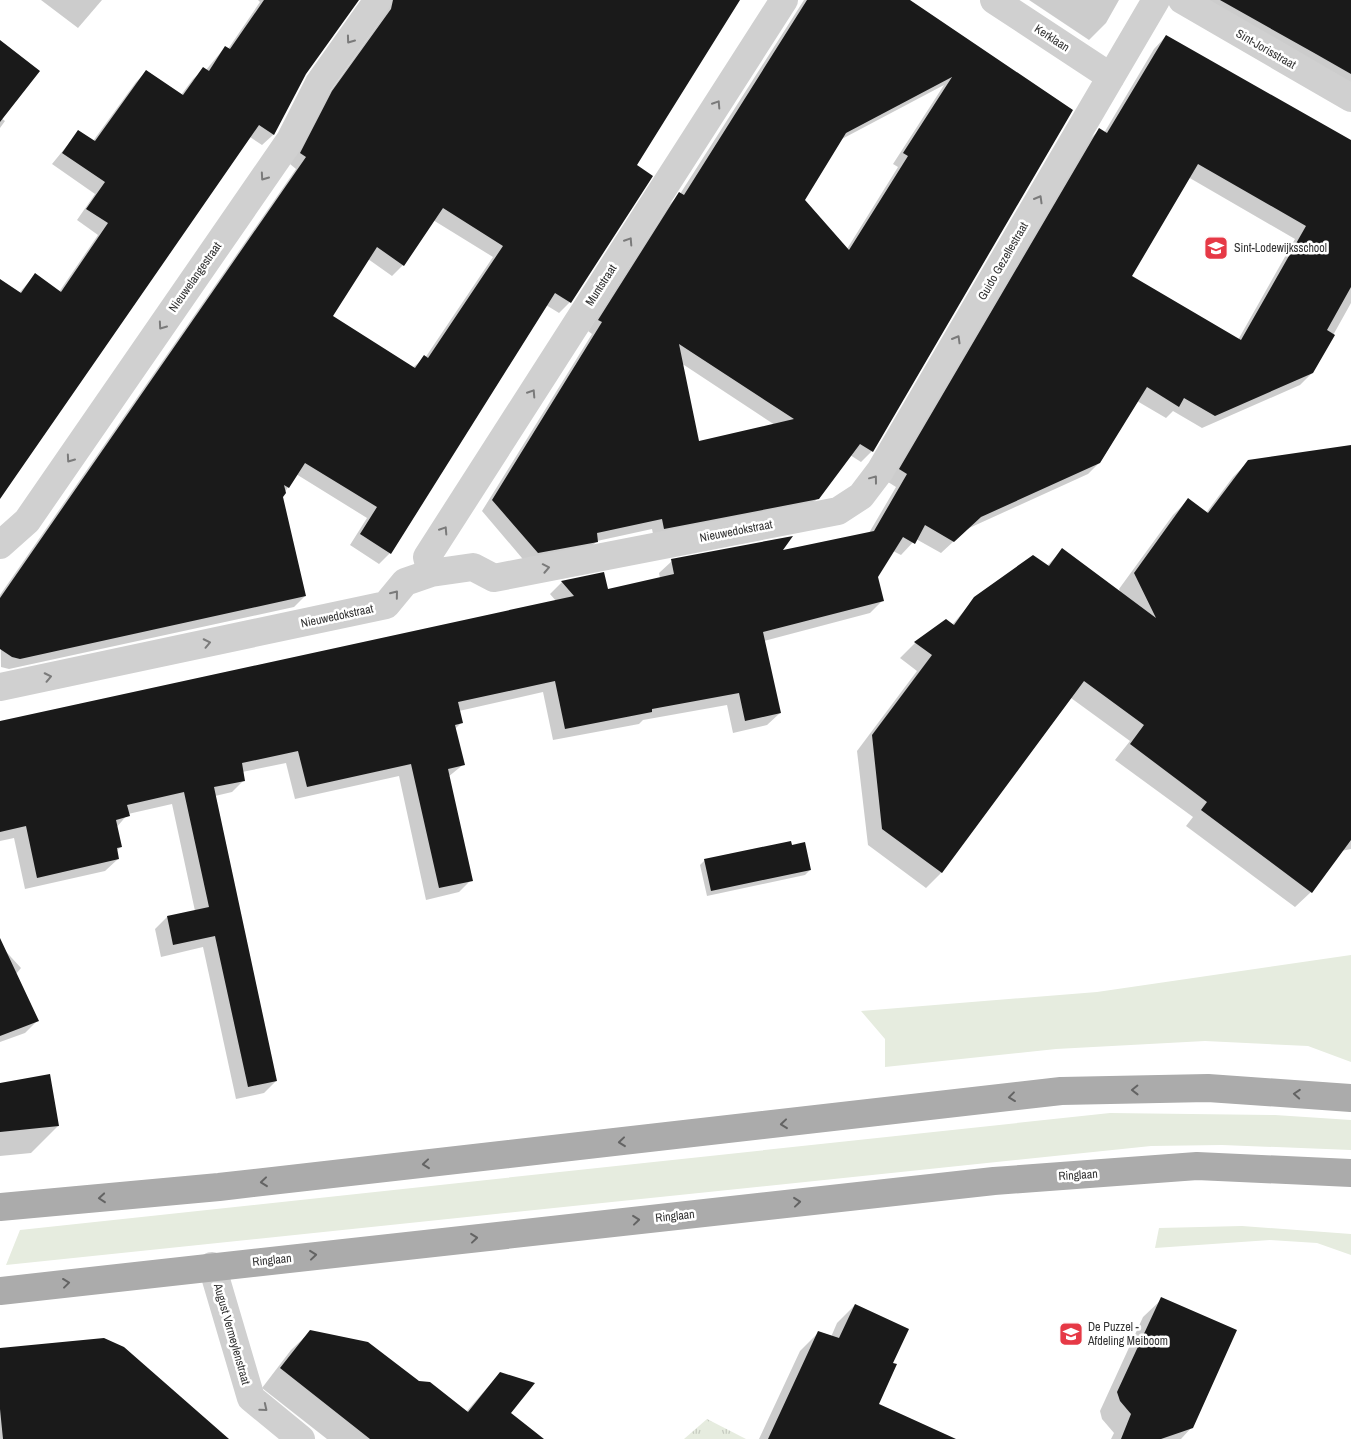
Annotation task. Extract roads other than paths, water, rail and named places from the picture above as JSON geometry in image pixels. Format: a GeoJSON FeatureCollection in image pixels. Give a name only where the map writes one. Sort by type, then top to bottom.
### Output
{"type":"FeatureCollection","features":[{"type":"Feature","properties":{"kind":"main road"},"geometry":{"type":"LineString","coordinates":[[0,1207],[218,1187],[1061,1091],[1208,1088],[1351,1098]]}},
{"type":"Feature","properties":{"kind":"main road","name":"Ringlaan"},"geometry":{"type":"LineString","coordinates":[[0,1291],[212,1266],[994,1181],[1196,1166],[1351,1173]]}},
{"type":"Feature","properties":{"kind":"street","name":"Nieuwelangestraat"},"geometry":{"type":"LineString","coordinates":[[0,545],[27,521],[290,140],[318,83],[378,0]]}},
{"type":"Feature","properties":{"kind":"street","name":"Muntstraat"},"geometry":{"type":"LineString","coordinates":[[431,573],[427,557],[784,0]]}},
{"type":"Feature","properties":{"kind":"street","name":"Kerklaan"},"geometry":{"type":"LineString","coordinates":[[994,0],[1111,77]]}},
{"type":"Feature","properties":{"kind":"street","name":"Guido Gezellestraat"},"geometry":{"type":"LineString","coordinates":[[838,510],[861,496],[880,471],[1156,0]]}},
{"type":"Feature","properties":{"kind":"street","name":"Sint-Jorisstraat"},"geometry":{"type":"LineString","coordinates":[[1182,0],[1351,98]]}},
{"type":"Feature","properties":{"kind":"street","name":"Nieuwedokstraat"},"geometry":{"type":"LineString","coordinates":[[0,687],[386,605],[405,582],[431,573],[473,567],[494,578],[838,510]]}},
{"type":"Feature","properties":{"kind":"street","name":"August Vermeylenstraat"},"geometry":{"type":"LineString","coordinates":[[212,1266],[251,1398],[300,1439]]}},
{"type":"Feature","properties":{"kind":"place","name":"Sint-Lodewijksschool"},"geometry":{"type":"Point","coordinates":[1216,248]}},
{"type":"Feature","properties":{"kind":"place","name":"De Puzzel - Afdeling Meiboom"},"geometry":{"type":"Point","coordinates":[1071,1334]}}]}
